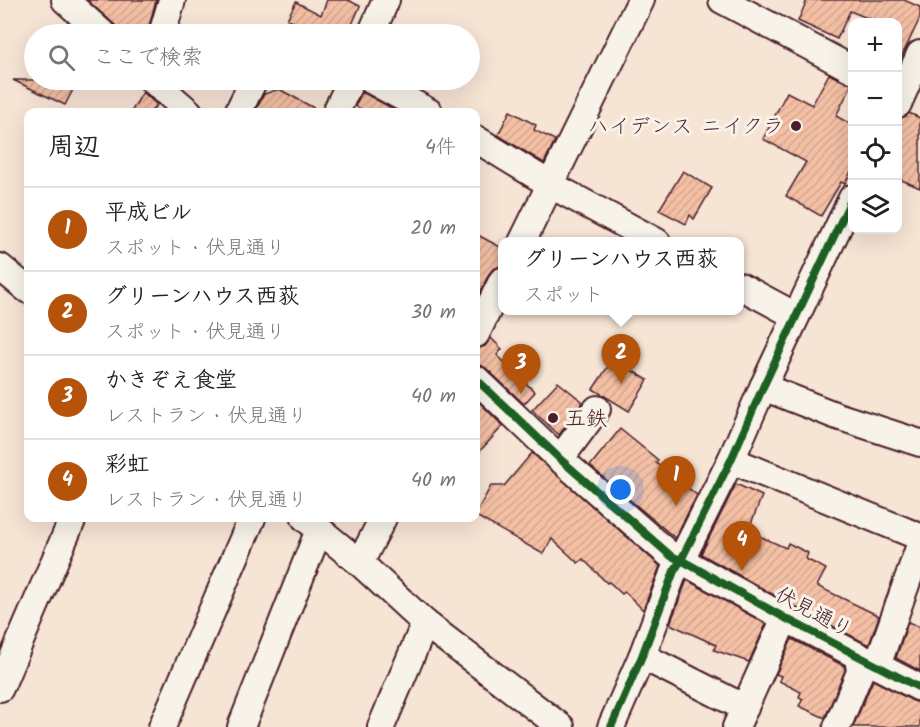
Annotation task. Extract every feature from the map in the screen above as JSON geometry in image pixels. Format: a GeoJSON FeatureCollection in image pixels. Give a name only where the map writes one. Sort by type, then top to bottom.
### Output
{"type":"FeatureCollection","features":[{"type":"Feature","properties":{"kind":"street"},"geometry":{"type":"LineString","coordinates":[[65,0],[92,24]]}},
{"type":"Feature","properties":{"kind":"street"},"geometry":{"type":"LineString","coordinates":[[165,24],[172,0]]}},
{"type":"Feature","properties":{"kind":"street"},"geometry":{"type":"LineString","coordinates":[[375,24],[386,0]]}},
{"type":"Feature","properties":{"kind":"street"},"geometry":{"type":"LineString","coordinates":[[525,237],[641,0]]}},
{"type":"Feature","properties":{"kind":"street"},"geometry":{"type":"LineString","coordinates":[[722,0],[848,67]]}},
{"type":"Feature","properties":{"kind":"street"},"geometry":{"type":"LineString","coordinates":[[904,99],[920,54]]}},
{"type":"Feature","properties":{"kind":"street"},"geometry":{"type":"LineString","coordinates":[[164,90],[184,108]]}},
{"type":"Feature","properties":{"kind":"street"},"geometry":{"type":"LineString","coordinates":[[240,108],[249,90]]}},
{"type":"Feature","properties":{"kind":"street"},"geometry":{"type":"LineString","coordinates":[[338,108],[346,90]]}},
{"type":"Feature","properties":{"kind":"street"},"geometry":{"type":"LineString","coordinates":[[389,90],[422,108]]}},
{"type":"Feature","properties":{"kind":"street"},"geometry":{"type":"LineString","coordinates":[[480,141],[551,185],[648,237]]}},
{"type":"Feature","properties":{"kind":"street"},"geometry":{"type":"LineString","coordinates":[[611,727],[642,656],[674,571],[731,459],[848,206]]}},
{"type":"Feature","properties":{"kind":"street"},"geometry":{"type":"LineString","coordinates":[[0,267],[24,287]]}},
{"type":"Feature","properties":{"kind":"street"},"geometry":{"type":"LineString","coordinates":[[744,288],[796,316]]}},
{"type":"Feature","properties":{"kind":"street"},"geometry":{"type":"LineString","coordinates":[[480,325],[498,289]]}},
{"type":"Feature","properties":{"kind":"street","name":"伏見通り"},"geometry":{"type":"LineString","coordinates":[[480,383],[560,459],[671,556],[920,688]]}},
{"type":"Feature","properties":{"kind":"street"},"geometry":{"type":"LineString","coordinates":[[763,387],[837,416],[920,443]]}},
{"type":"Feature","properties":{"kind":"street"},"geometry":{"type":"LineString","coordinates":[[560,459],[597,409]]}},
{"type":"Feature","properties":{"kind":"street"},"geometry":{"type":"LineString","coordinates":[[731,459],[920,537]]}},
{"type":"Feature","properties":{"kind":"street"},"geometry":{"type":"LineString","coordinates":[[0,688],[71,522]]}},
{"type":"Feature","properties":{"kind":"street"},"geometry":{"type":"LineString","coordinates":[[162,727],[250,522]]}},
{"type":"Feature","properties":{"kind":"street"},"geometry":{"type":"LineString","coordinates":[[360,563],[381,522]]}},
{"type":"Feature","properties":{"kind":"street"},"geometry":{"type":"LineString","coordinates":[[241,727],[312,524],[360,563],[425,623],[561,727]]}},
{"type":"Feature","properties":{"kind":"street"},"geometry":{"type":"LineString","coordinates":[[837,727],[860,672],[920,545]]}},
{"type":"Feature","properties":{"kind":"street"},"geometry":{"type":"LineString","coordinates":[[642,656],[740,718],[785,618]]}},
{"type":"Feature","properties":{"kind":"street"},"geometry":{"type":"LineString","coordinates":[[381,727],[425,623]]}},
{"type":"Feature","properties":{"kind":"building"},"geometry":{"type":"Polygon","coordinates":[[[87,0],[156,0],[150,24],[114,24],[87,0]]]}},
{"type":"Feature","properties":{"kind":"building"},"geometry":{"type":"Polygon","coordinates":[[[327,0],[348,0],[360,6],[352,24],[294,24],[287,19],[296,2],[321,15],[327,0]]]}},
{"type":"Feature","properties":{"kind":"building"},"geometry":{"type":"Polygon","coordinates":[[[807,0],[904,0],[920,7],[920,18],[902,56],[902,18],[867,18],[850,11],[837,39],[798,21],[807,0]]]}},
{"type":"Feature","properties":{"kind":"building"},"geometry":{"type":"Polygon","coordinates":[[[829,74],[848,83],[848,92],[836,116],[848,123],[848,178],[845,184],[841,182],[821,216],[786,196],[806,162],[763,139],[787,92],[812,105],[829,74]]]}},
{"type":"Feature","properties":{"kind":"building"},"geometry":{"type":"Polygon","coordinates":[[[13,80],[24,80],[24,85],[13,80]]]}},
{"type":"Feature","properties":{"kind":"building"},"geometry":{"type":"Polygon","coordinates":[[[34,90],[73,90],[65,105],[34,90]]]}},
{"type":"Feature","properties":{"kind":"building"},"geometry":{"type":"Polygon","coordinates":[[[281,90],[314,108],[257,108],[264,94],[281,90]]]}},
{"type":"Feature","properties":{"kind":"building"},"geometry":{"type":"Polygon","coordinates":[[[143,92],[157,105],[154,108],[133,108],[143,92]]]}},
{"type":"Feature","properties":{"kind":"building"},"geometry":{"type":"Polygon","coordinates":[[[362,92],[392,108],[359,108],[355,106],[362,92]]]}},
{"type":"Feature","properties":{"kind":"building"},"geometry":{"type":"Polygon","coordinates":[[[510,111],[536,125],[534,130],[555,140],[544,163],[498,135],[510,111]]]}},
{"type":"Feature","properties":{"kind":"building"},"geometry":{"type":"Polygon","coordinates":[[[909,113],[920,118],[920,188],[902,180],[902,117],[909,113]]]}},
{"type":"Feature","properties":{"kind":"building"},"geometry":{"type":"Polygon","coordinates":[[[683,171],[712,188],[694,219],[690,215],[686,224],[659,210],[683,171]]]}},
{"type":"Feature","properties":{"kind":"building"},"geometry":{"type":"Polygon","coordinates":[[[480,236],[498,246],[498,267],[489,274],[480,293],[480,236]]]}},
{"type":"Feature","properties":{"kind":"building"},"geometry":{"type":"Polygon","coordinates":[[[491,338],[502,349],[497,355],[535,392],[524,404],[480,365],[480,348],[485,346],[491,338]]]}},
{"type":"Feature","properties":{"kind":"building"},"geometry":{"type":"Polygon","coordinates":[[[613,359],[648,380],[629,411],[593,389],[613,359]]]}},
{"type":"Feature","properties":{"kind":"building"},"geometry":{"type":"Polygon","coordinates":[[[558,382],[583,402],[559,435],[532,410],[558,382]]]}},
{"type":"Feature","properties":{"kind":"building"},"geometry":{"type":"Polygon","coordinates":[[[480,403],[503,426],[480,451],[480,403]]]}},
{"type":"Feature","properties":{"kind":"building"},"geometry":{"type":"Polygon","coordinates":[[[620,429],[658,460],[656,463],[697,495],[675,538],[590,466],[620,429]]]}},
{"type":"Feature","properties":{"kind":"building"},"geometry":{"type":"Polygon","coordinates":[[[532,453],[660,566],[643,610],[625,592],[622,594],[609,582],[607,583],[583,559],[578,563],[552,539],[543,554],[480,518],[480,506],[491,486],[504,486],[532,453]]]}},
{"type":"Feature","properties":{"kind":"building"},"geometry":{"type":"Polygon","coordinates":[[[736,484],[762,496],[748,531],[786,548],[788,543],[808,553],[806,559],[826,569],[817,586],[879,616],[869,645],[701,554],[736,484]]]}},
{"type":"Feature","properties":{"kind":"building"},"geometry":{"type":"Polygon","coordinates":[[[687,580],[766,624],[749,662],[714,650],[716,645],[670,624],[687,580]]]}},
{"type":"Feature","properties":{"kind":"building"},"geometry":{"type":"Polygon","coordinates":[[[908,622],[920,627],[920,671],[896,658],[908,622]]]}},
{"type":"Feature","properties":{"kind":"building"},"geometry":{"type":"Polygon","coordinates":[[[792,639],[844,666],[845,670],[825,718],[799,706],[803,699],[799,697],[801,692],[779,681],[781,676],[776,674],[792,639]]]}},
{"type":"Feature","properties":{"kind":"building"},"geometry":{"type":"Polygon","coordinates":[[[873,680],[920,703],[920,727],[853,727],[873,680]]]}},
{"type":"Feature","properties":{"kind":"cycle path"},"geometry":{"type":"LineString","coordinates":[[611,727],[642,656],[674,571],[731,460],[848,206]]}},
{"type":"Feature","properties":{"kind":"cycle path"},"geometry":{"type":"LineString","coordinates":[[480,383],[560,459],[671,556],[920,688]]}},
{"type":"Feature","properties":{"kind":"place","name":"ハイデンス ニイクラ"},"geometry":{"type":"Point","coordinates":[796,126]}},
{"type":"Feature","properties":{"kind":"place","name":"グリーンハウス西荻"},"geometry":{"type":"Point","coordinates":[621,384]}},
{"type":"Feature","properties":{"kind":"place","name":"かきぞえ食堂"},"geometry":{"type":"Point","coordinates":[521,394]}},
{"type":"Feature","properties":{"kind":"place","name":"五鉄"},"geometry":{"type":"Point","coordinates":[553,418]}},
{"type":"Feature","properties":{"kind":"place","name":"平成ビル"},"geometry":{"type":"Point","coordinates":[676,506]}},
{"type":"Feature","properties":{"kind":"place","name":"彩虹"},"geometry":{"type":"Point","coordinates":[742,571]}}]}
